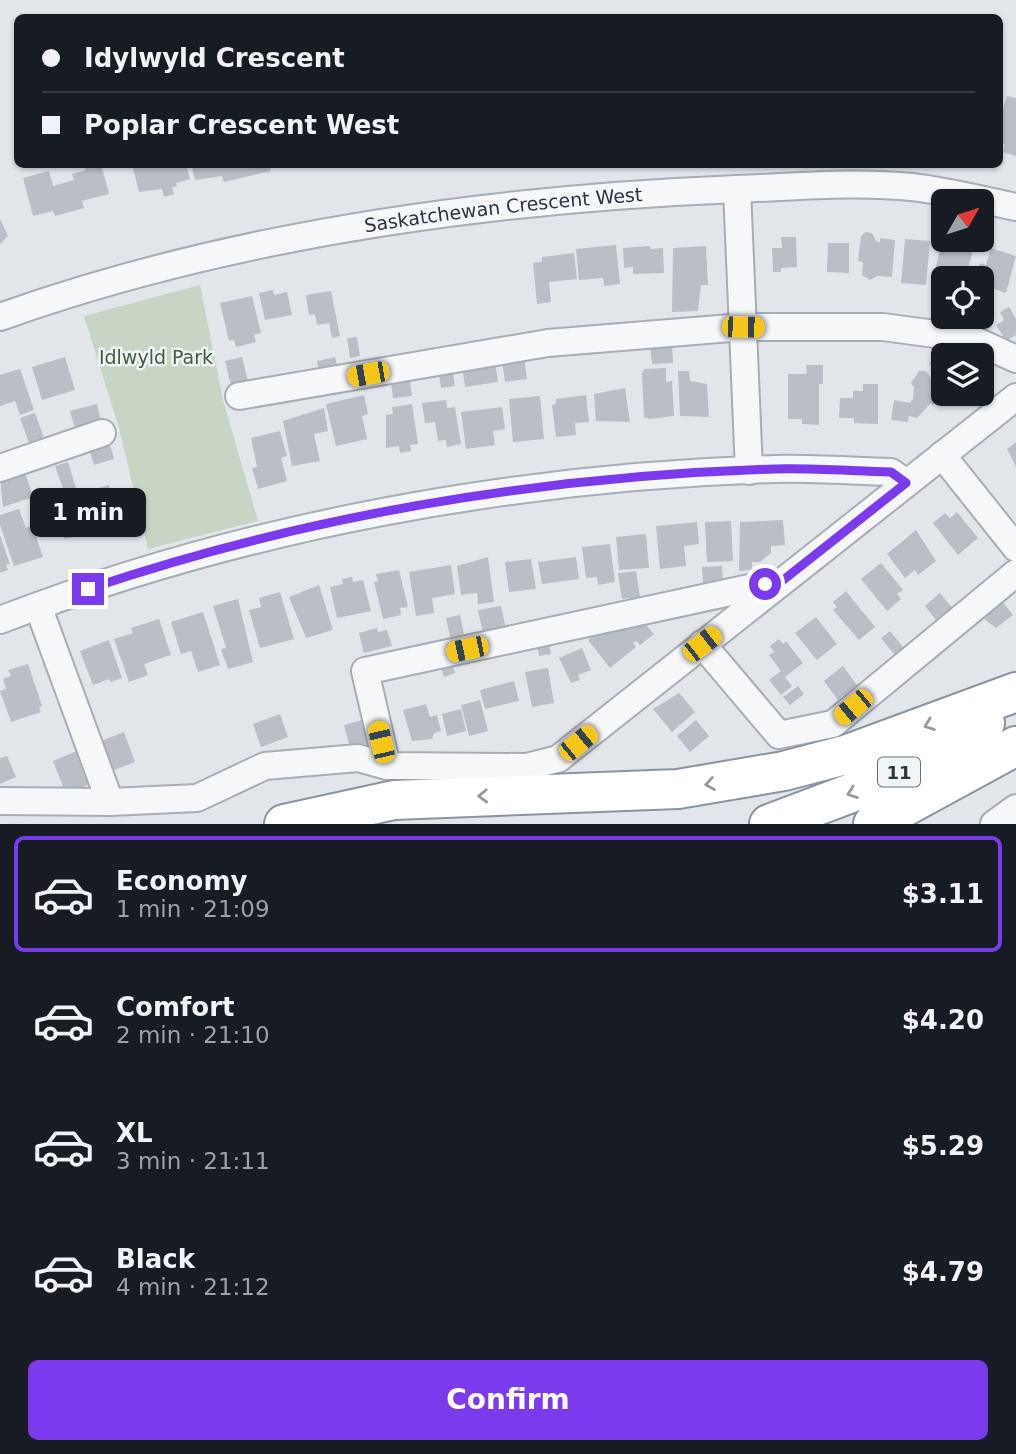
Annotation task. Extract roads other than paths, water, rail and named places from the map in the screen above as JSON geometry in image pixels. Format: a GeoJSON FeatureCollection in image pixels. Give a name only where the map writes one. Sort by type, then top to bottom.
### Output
{"type":"FeatureCollection","features":[{"type":"Feature","properties":{"kind":"highway"},"geometry":{"type":"LineString","coordinates":[[284,824],[394,800],[678,789],[784,771],[845,755],[1016,695]]}},
{"type":"Feature","properties":{"kind":"highway","name":"11"},"geometry":{"type":"LineString","coordinates":[[769,824],[875,785],[975,731],[1016,695]]}},
{"type":"Feature","properties":{"kind":"highway","name":"11"},"geometry":{"type":"LineString","coordinates":[[873,824],[1016,746]]}},
{"type":"Feature","properties":{"kind":"street","name":"Saskatchewan Crescent West"},"geometry":{"type":"LineString","coordinates":[[0,317],[82,290],[198,261],[410,219],[580,197],[836,185],[912,187],[1016,207]]}},
{"type":"Feature","properties":{"kind":"street"},"geometry":{"type":"LineString","coordinates":[[737,189],[749,471]]}},
{"type":"Feature","properties":{"kind":"street"},"geometry":{"type":"LineString","coordinates":[[239,396],[548,343],[743,327],[883,327],[972,339],[1016,359]]}},
{"type":"Feature","properties":{"kind":"street"},"geometry":{"type":"LineString","coordinates":[[0,801],[110,802],[197,798],[265,766],[358,758],[387,766],[526,766],[558,759],[1016,397]]}},
{"type":"Feature","properties":{"kind":"street"},"geometry":{"type":"LineString","coordinates":[[0,468],[102,433]]}},
{"type":"Feature","properties":{"kind":"street"},"geometry":{"type":"LineString","coordinates":[[942,455],[1016,548]]}},
{"type":"Feature","properties":{"kind":"street"},"geometry":{"type":"LineString","coordinates":[[0,620],[166,565],[355,518],[457,501],[625,479],[749,471],[891,472],[906,483]]}},
{"type":"Feature","properties":{"kind":"street"},"geometry":{"type":"LineString","coordinates":[[702,644],[779,735],[833,724],[1016,573]]}},
{"type":"Feature","properties":{"kind":"street"},"geometry":{"type":"LineString","coordinates":[[387,766],[365,671],[782,581]]}},
{"type":"Feature","properties":{"kind":"street"},"geometry":{"type":"LineString","coordinates":[[38,606],[110,802]]}},
{"type":"Feature","properties":{"kind":"street"},"geometry":{"type":"LineString","coordinates":[[994,824],[1016,808]]}},
{"type":"Feature","properties":{"kind":"park label","name":"Idlwyld Park"},"geometry":{"type":"Point","coordinates":[156,357]}}]}
